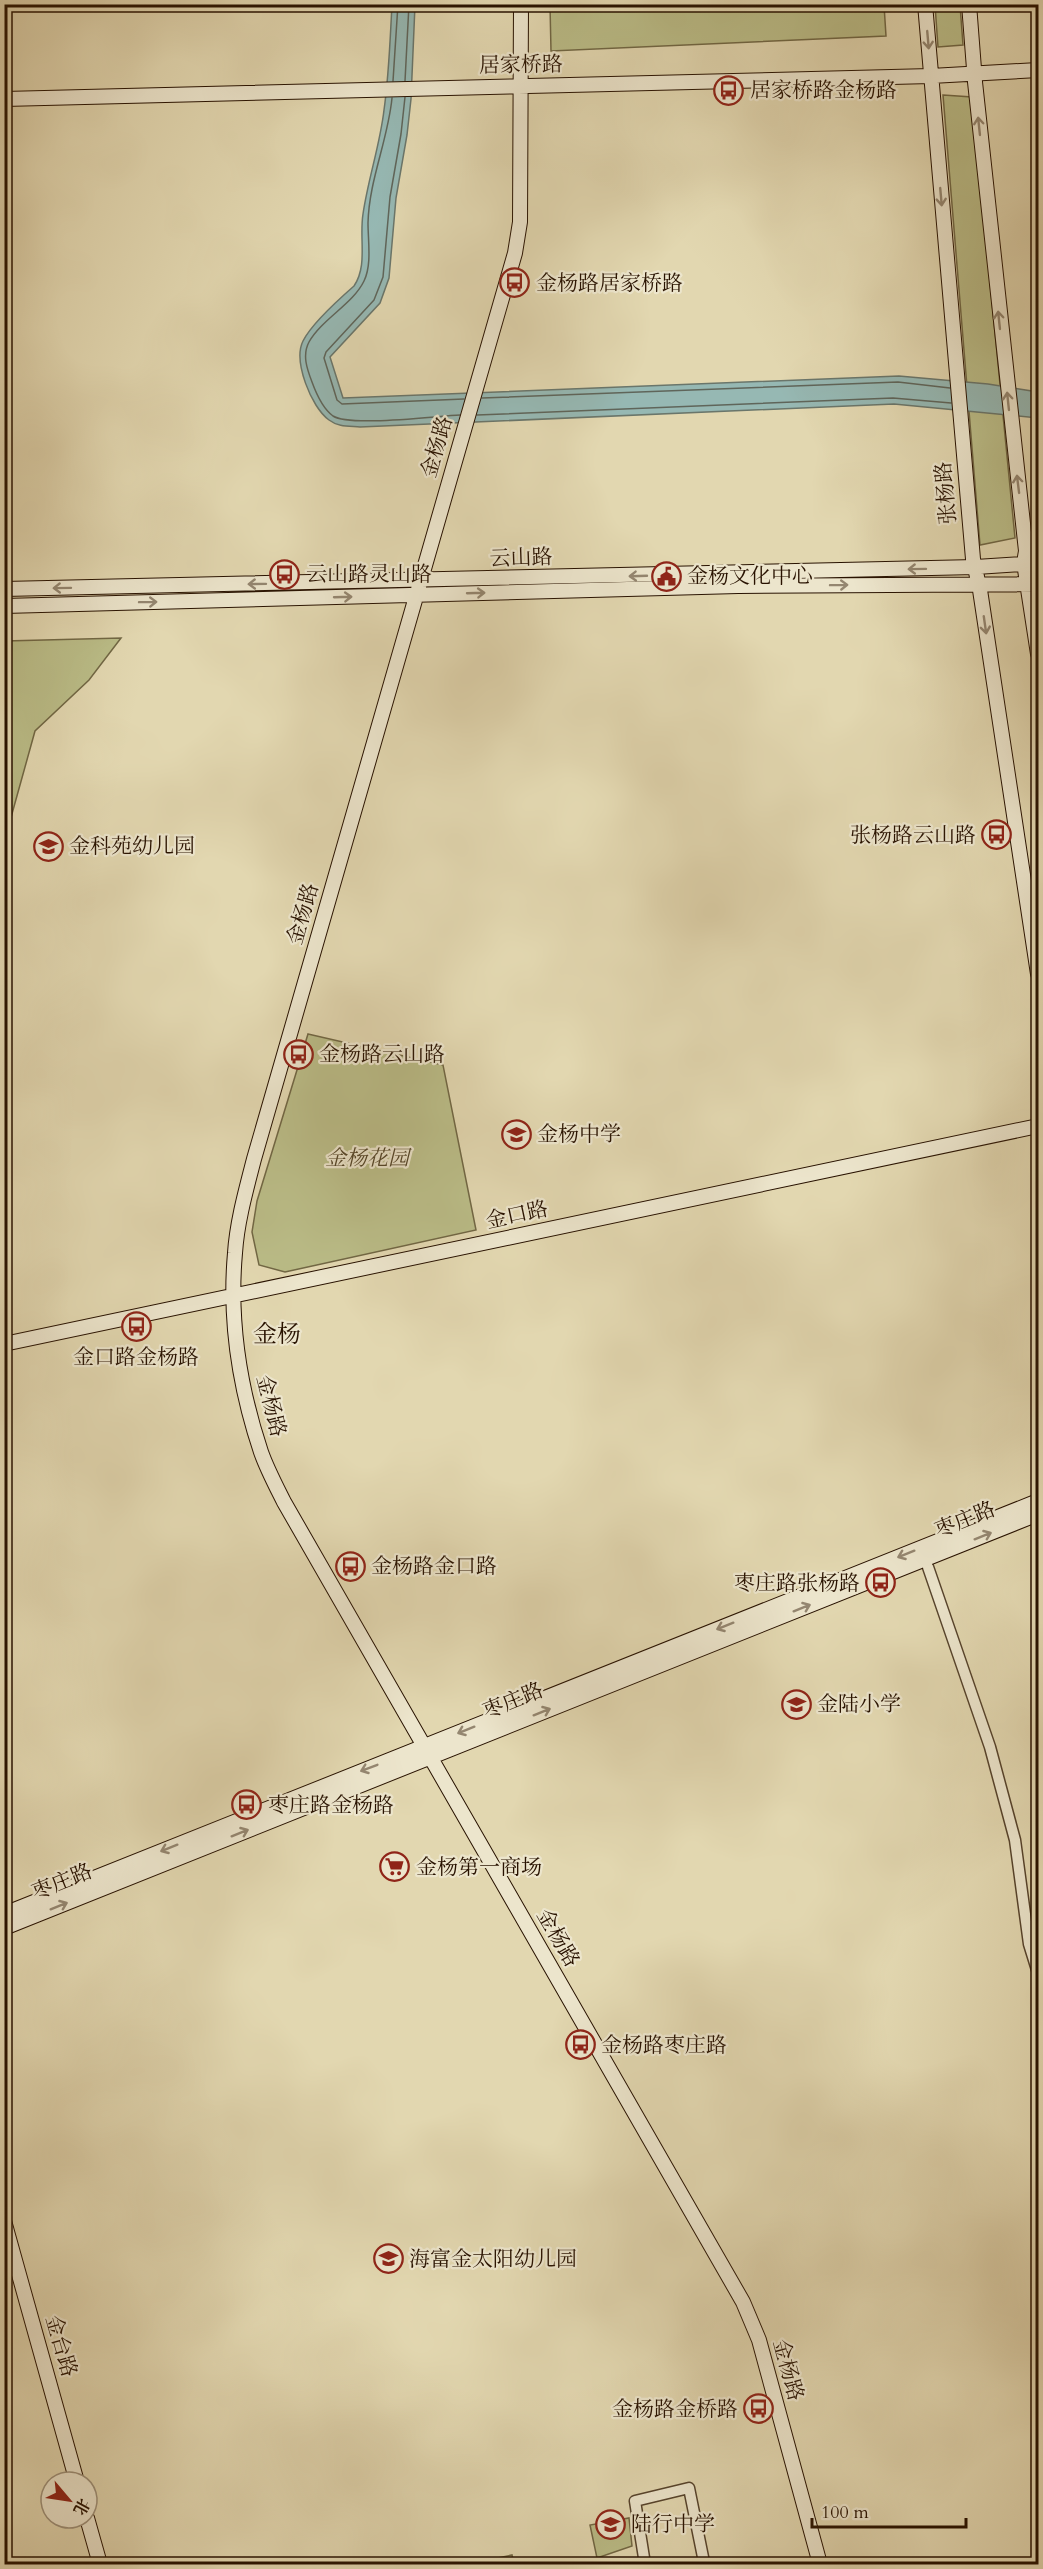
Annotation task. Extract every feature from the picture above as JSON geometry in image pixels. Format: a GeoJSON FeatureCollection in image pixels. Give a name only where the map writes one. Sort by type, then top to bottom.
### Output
{"type":"FeatureCollection","features":[{"type":"Feature","properties":{"kind":"street","name":"金杨路"},"geometry":{"type":"LineString","coordinates":[[521,4],[520,222],[515,253],[254,1159],[235,1252],[233,1297],[241,1371],[247,1405],[262,1455],[284,1502],[743,2302],[759,2340],[820,2565]]}},
{"type":"Feature","properties":{"kind":"street","name":"张杨路"},"geometry":{"type":"LineString","coordinates":[[925,4],[975,567],[1038,974]]}},
{"type":"Feature","properties":{"kind":"street"},"geometry":{"type":"LineString","coordinates":[[969,4],[1005,378],[1026,551],[1024,562],[1033,584],[1038,654]]}},
{"type":"Feature","properties":{"kind":"street","name":"居家桥路"},"geometry":{"type":"LineString","coordinates":[[4,99],[931,76],[1038,70]]}},
{"type":"Feature","properties":{"kind":"street","name":"云山路"},"geometry":{"type":"LineString","coordinates":[[4,606],[1038,563]]}},
{"type":"Feature","properties":{"kind":"street","name":"云山路"},"geometry":{"type":"LineString","coordinates":[[4,590],[1033,584]]}},
{"type":"Feature","properties":{"kind":"street","name":"金口路"},"geometry":{"type":"LineString","coordinates":[[4,1344],[1038,1126]]}},
{"type":"Feature","properties":{"kind":"street","name":"枣庄路"},"geometry":{"type":"LineString","coordinates":[[4,1928],[1038,1501]]}},
{"type":"Feature","properties":{"kind":"street","name":"枣庄路"},"geometry":{"type":"LineString","coordinates":[[4,1914],[1038,1514]]}},
{"type":"Feature","properties":{"kind":"street"},"geometry":{"type":"LineString","coordinates":[[928,1567],[996,1767],[1015,1840],[1029,1944],[1038,1973]]}},
{"type":"Feature","properties":{"kind":"street","name":"金台路"},"geometry":{"type":"LineString","coordinates":[[4,2221],[74,2470]]}},
{"type":"Feature","properties":{"kind":"street"},"geometry":{"type":"LineString","coordinates":[[645,2565],[635,2501],[689,2488],[704,2562],[687,2565]]}},
{"type":"Feature","properties":{"kind":"street"},"geometry":{"type":"LineString","coordinates":[[90,2530],[100,2565]]}},
{"type":"Feature","properties":{"kind":"green space"},"geometry":{"type":"Polygon","coordinates":[[[550,5],[884,5],[886,36],[551,51],[550,5]]]}},
{"type":"Feature","properties":{"kind":"green space"},"geometry":{"type":"Polygon","coordinates":[[[935,5],[960,5],[963,45],[938,47],[935,5]]]}},
{"type":"Feature","properties":{"kind":"green space"},"geometry":{"type":"Polygon","coordinates":[[[943,95],[972,97],[1015,538],[980,545],[943,95]]]}},
{"type":"Feature","properties":{"kind":"green space"},"geometry":{"type":"Polygon","coordinates":[[[121,638],[89,680],[35,731],[5,839],[5,641],[121,638]]]}},
{"type":"Feature","properties":{"kind":"green space","name":"金杨花园"},"geometry":{"type":"Polygon","coordinates":[[[308,1034],[443,1065],[476,1230],[285,1272],[259,1265],[252,1232],[257,1201],[308,1034]]]}},
{"type":"Feature","properties":{"kind":"green space"},"geometry":{"type":"Polygon","coordinates":[[[629,2518],[632,2546],[597,2558],[590,2525],[629,2518]]]}},
{"type":"Feature","properties":{"kind":"green space"},"geometry":{"type":"Polygon","coordinates":[[[512,2555],[514,2564],[468,2564],[512,2555]]]}},
{"type":"Feature","properties":{"kind":"water"},"geometry":{"type":"Polygon","coordinates":[[[392,5],[415,5],[407,135],[396,198],[389,278],[380,303],[330,357],[343,398],[899,376],[988,384],[1038,392],[1038,418],[894,404],[360,427],[344,426],[332,422],[322,414],[310,395],[302,371],[301,350],[303,341],[313,327],[354,286],[361,269],[363,214],[386,97],[392,5]]]}},
{"type":"Feature","properties":{"kind":"place","name":"居家桥路金杨路"},"geometry":{"type":"Point","coordinates":[729,90]}},
{"type":"Feature","properties":{"kind":"place","name":"金杨路居家桥路"},"geometry":{"type":"Point","coordinates":[515,283]}},
{"type":"Feature","properties":{"kind":"place","name":"云山路灵山路"},"geometry":{"type":"Point","coordinates":[285,574]}},
{"type":"Feature","properties":{"kind":"place","name":"金杨文化中心"},"geometry":{"type":"Point","coordinates":[666,576]}},
{"type":"Feature","properties":{"kind":"place","name":"张杨路云山路"},"geometry":{"type":"Point","coordinates":[997,835]}},
{"type":"Feature","properties":{"kind":"place","name":"金科苑幼儿园"},"geometry":{"type":"Point","coordinates":[48,846]}},
{"type":"Feature","properties":{"kind":"place","name":"金杨路云山路"},"geometry":{"type":"Point","coordinates":[298,1054]}},
{"type":"Feature","properties":{"kind":"place","name":"金杨中学"},"geometry":{"type":"Point","coordinates":[516,1134]}},
{"type":"Feature","properties":{"kind":"place","name":"金口路金杨路"},"geometry":{"type":"Point","coordinates":[136,1326]}},
{"type":"Feature","properties":{"kind":"place","name":"金杨路金口路"},"geometry":{"type":"Point","coordinates":[350,1566]}},
{"type":"Feature","properties":{"kind":"place","name":"枣庄路张杨路"},"geometry":{"type":"Point","coordinates":[881,1583]}},
{"type":"Feature","properties":{"kind":"place","name":"金陆小学"},"geometry":{"type":"Point","coordinates":[796,1704]}},
{"type":"Feature","properties":{"kind":"place","name":"枣庄路金杨路"},"geometry":{"type":"Point","coordinates":[247,1805]}},
{"type":"Feature","properties":{"kind":"place","name":"金杨第一商场"},"geometry":{"type":"Point","coordinates":[395,1867]}},
{"type":"Feature","properties":{"kind":"place","name":"金杨路枣庄路"},"geometry":{"type":"Point","coordinates":[580,2045]}},
{"type":"Feature","properties":{"kind":"place","name":"海富金太阳幼儿园"},"geometry":{"type":"Point","coordinates":[388,2259]}},
{"type":"Feature","properties":{"kind":"place","name":"金杨路金桥路"},"geometry":{"type":"Point","coordinates":[759,2409]}},
{"type":"Feature","properties":{"kind":"place","name":"陆行中学"},"geometry":{"type":"Point","coordinates":[610,2524]}},
{"type":"Feature","properties":{"kind":"district","name":"金杨"},"geometry":{"type":"Point","coordinates":[277,1334]}}]}
